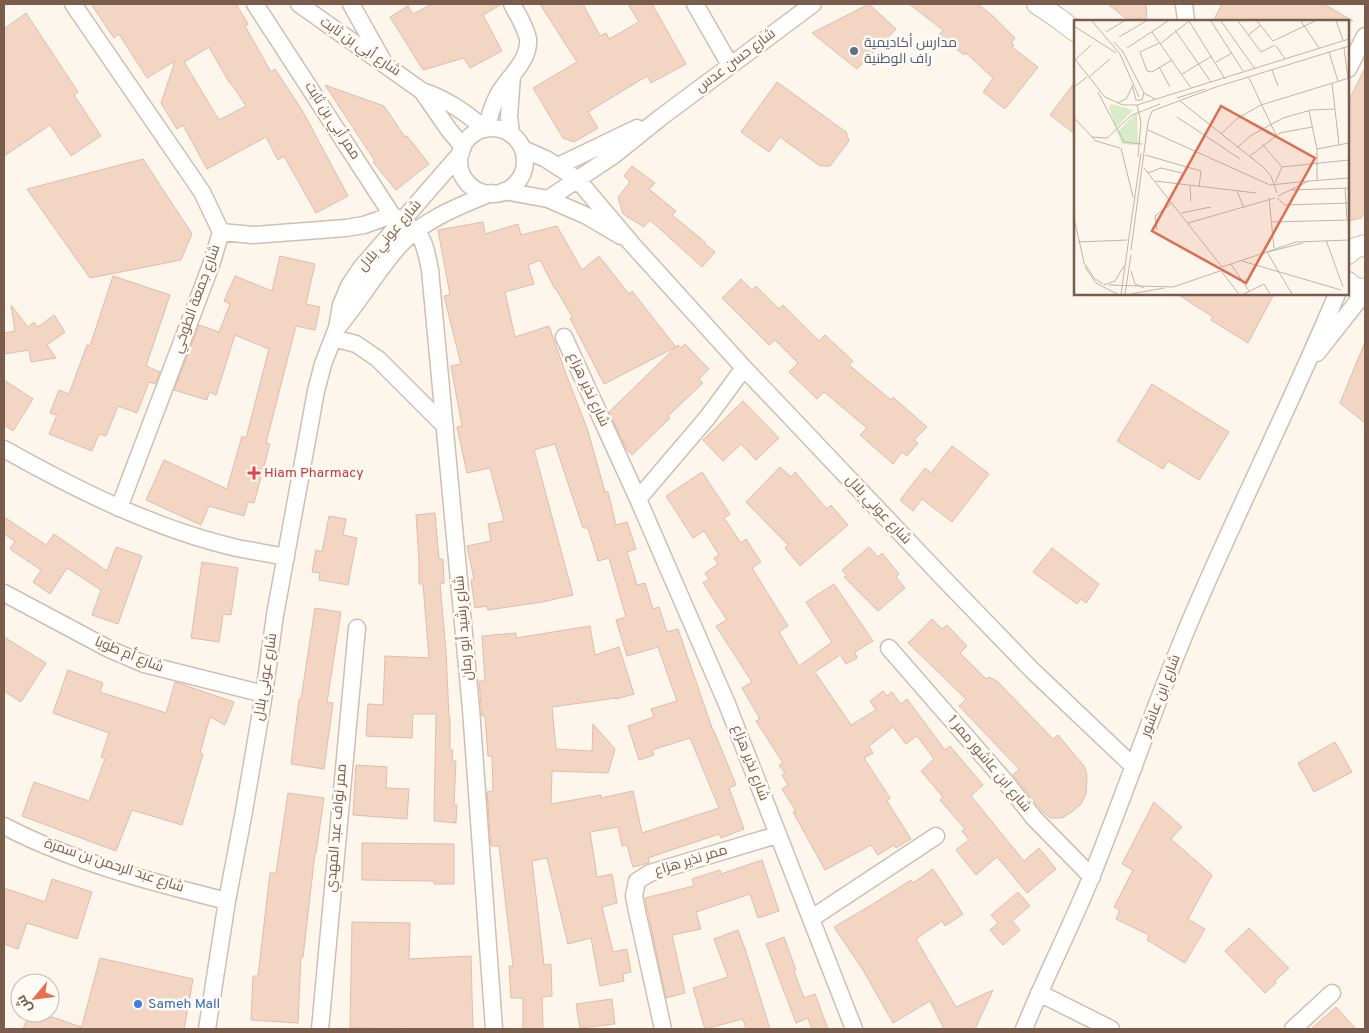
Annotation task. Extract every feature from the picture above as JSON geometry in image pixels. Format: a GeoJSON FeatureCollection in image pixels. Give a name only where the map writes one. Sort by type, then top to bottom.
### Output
{"type":"FeatureCollection","features":[{"type":"Feature","properties":{"kind":"street","name":"شارع جمعة الطوخي"},"geometry":{"type":"LineString","coordinates":[[73,4],[202,192],[221,232],[211,265],[120,508]]}},
{"type":"Feature","properties":{"kind":"street","name":"ممر أبي بن ثابت"},"geometry":{"type":"LineString","coordinates":[[255,4],[397,218],[416,231]]}},
{"type":"Feature","properties":{"kind":"street","name":"شارع أبي بن ثابت"},"geometry":{"type":"LineString","coordinates":[[299,4],[422,91],[462,150]]}},
{"type":"Feature","properties":{"kind":"street"},"geometry":{"type":"LineString","coordinates":[[351,4],[384,63]]}},
{"type":"Feature","properties":{"kind":"street"},"geometry":{"type":"LineString","coordinates":[[486,129],[498,95],[525,55],[528,39],[512,4]]}},
{"type":"Feature","properties":{"kind":"street"},"geometry":{"type":"LineString","coordinates":[[695,4],[730,64]]}},
{"type":"Feature","properties":{"kind":"street","name":"شارع حسن عدس"},"geometry":{"type":"LineString","coordinates":[[548,199],[614,154],[730,64],[813,4]]}},
{"type":"Feature","properties":{"kind":"street"},"geometry":{"type":"LineString","coordinates":[[1037,4],[1052,11],[1074,31]]}},
{"type":"Feature","properties":{"kind":"street"},"geometry":{"type":"LineString","coordinates":[[1184,4],[1186,20]]}},
{"type":"Feature","properties":{"kind":"street"},"geometry":{"type":"LineString","coordinates":[[1349,67],[1365,36]]}},
{"type":"Feature","properties":{"kind":"street"},"geometry":{"type":"LineString","coordinates":[[511,134],[512,76]]}},
{"type":"Feature","properties":{"kind":"street","name":"شارع أبي بن ثابت"},"geometry":{"type":"LineString","coordinates":[[422,91],[439,96],[486,129]]}},
{"type":"Feature","properties":{"kind":"street","name":"شارع حسن عدس"},"geometry":{"type":"LineString","coordinates":[[558,166],[660,118]]}},
{"type":"Feature","properties":{"kind":"street"},"geometry":{"type":"LineString","coordinates":[[496,128],[511,134],[523,149],[525,166],[518,182],[497,192],[478,190],[466,180],[460,167],[462,150],[472,135],[486,129],[496,128]]}},
{"type":"Feature","properties":{"kind":"street","name":"شارع عوني بلال"},"geometry":{"type":"LineString","coordinates":[[523,149],[558,166],[577,179],[631,243],[744,368],[1033,671],[1134,767]]}},
{"type":"Feature","properties":{"kind":"street","name":"شارع عوني بلال"},"geometry":{"type":"LineString","coordinates":[[207,1029],[227,901],[264,694],[275,615],[316,391],[323,364],[335,333],[341,304],[349,286],[397,218],[462,150]]}},
{"type":"Feature","properties":{"kind":"street","name":"شارع عوني بلال"},"geometry":{"type":"LineString","coordinates":[[335,333],[399,247],[416,231],[449,211],[497,192],[548,199],[587,216],[631,243]]}},
{"type":"Feature","properties":{"kind":"street"},"geometry":{"type":"LineString","coordinates":[[221,232],[253,235],[346,228],[364,226],[397,218]]}},
{"type":"Feature","properties":{"kind":"street","name":"شارع رشيد أبو رمان"},"geometry":{"type":"LineString","coordinates":[[416,231],[424,241],[430,270],[471,709],[494,1029]]}},
{"type":"Feature","properties":{"kind":"street"},"geometry":{"type":"LineString","coordinates":[[1349,283],[1365,291]]}},
{"type":"Feature","properties":{"kind":"street","name":"شارع ابن عاشور"},"geometry":{"type":"LineString","coordinates":[[1306,367],[1365,291]]}},
{"type":"Feature","properties":{"kind":"street","name":"شارع ابن عاشور"},"geometry":{"type":"LineString","coordinates":[[1024,1029],[1092,877],[1196,607],[1264,454],[1306,367],[1337,295]]}},
{"type":"Feature","properties":{"kind":"street"},"geometry":{"type":"LineString","coordinates":[[335,333],[378,359],[445,426]]}},
{"type":"Feature","properties":{"kind":"street","name":"شارع نذير هزاع"},"geometry":{"type":"LineString","coordinates":[[564,337],[638,499],[727,704],[854,1029]]}},
{"type":"Feature","properties":{"kind":"street"},"geometry":{"type":"LineString","coordinates":[[638,499],[707,418],[744,368]]}},
{"type":"Feature","properties":{"kind":"street"},"geometry":{"type":"LineString","coordinates":[[4,449],[60,480],[120,508],[202,538],[286,557]]}},
{"type":"Feature","properties":{"kind":"street","name":"شارع أم طوبا"},"geometry":{"type":"LineString","coordinates":[[4,593],[109,649],[144,664],[264,694]]}},
{"type":"Feature","properties":{"kind":"street","name":"ممر نواف عبد المهدي"},"geometry":{"type":"LineString","coordinates":[[320,1029],[343,761],[357,628]]}},
{"type":"Feature","properties":{"kind":"street","name":"شارع ابن عاشور ممر 1"},"geometry":{"type":"LineString","coordinates":[[889,648],[1004,780],[1034,818],[1092,877]]}},
{"type":"Feature","properties":{"kind":"street","name":"شارع عبد الرحمن بن سمرة"},"geometry":{"type":"LineString","coordinates":[[4,826],[19,834],[111,868],[154,882],[227,901]]}},
{"type":"Feature","properties":{"kind":"street","name":"ممر نذير هزاع"},"geometry":{"type":"LineString","coordinates":[[663,1029],[636,912],[634,896],[637,881],[650,873],[777,835]]}},
{"type":"Feature","properties":{"kind":"street"},"geometry":{"type":"LineString","coordinates":[[812,918],[936,836]]}},
{"type":"Feature","properties":{"kind":"street"},"geometry":{"type":"LineString","coordinates":[[1039,993],[1111,1029]]}},
{"type":"Feature","properties":{"kind":"street"},"geometry":{"type":"LineString","coordinates":[[1293,1029],[1332,993]]}},
{"type":"Feature","properties":{"kind":"building"},"geometry":{"type":"Polygon","coordinates":[[[91,4],[236,4],[248,24],[245,26],[271,72],[275,69],[302,110],[348,196],[316,213],[284,156],[278,160],[266,137],[207,169],[183,125],[177,129],[161,103],[175,61],[147,78],[119,34],[114,38],[91,4]],[[209,47],[184,62],[219,120],[246,106],[229,82],[209,47]]]}},
{"type":"Feature","properties":{"kind":"building"},"geometry":{"type":"Polygon","coordinates":[[[432,4],[502,4],[483,15],[502,51],[470,68],[464,58],[423,70],[390,17],[408,6],[413,14],[432,4]]]}},
{"type":"Feature","properties":{"kind":"building"},"geometry":{"type":"Polygon","coordinates":[[[540,4],[583,4],[600,36],[606,33],[609,39],[639,22],[628,4],[652,4],[686,64],[651,83],[647,76],[588,112],[598,128],[574,142],[563,138],[533,88],[577,62],[540,4]]]}},
{"type":"Feature","properties":{"kind":"building","name":"مدارس أكاديمية راف الوطنية"},"geometry":{"type":"Polygon","coordinates":[[[869,4],[896,29],[857,69],[812,33],[869,4]]]}},
{"type":"Feature","properties":{"kind":"building"},"geometry":{"type":"Polygon","coordinates":[[[909,4],[978,4],[1015,38],[1011,43],[1014,45],[1012,47],[1038,67],[1005,109],[983,92],[993,78],[966,53],[964,55],[939,35],[943,30],[909,4]]]}},
{"type":"Feature","properties":{"kind":"building"},"geometry":{"type":"Polygon","coordinates":[[[1108,4],[1146,4],[1147,20],[1128,20],[1108,4]]]}},
{"type":"Feature","properties":{"kind":"building"},"geometry":{"type":"Polygon","coordinates":[[[1222,4],[1324,4],[1353,21],[1349,20],[1214,20],[1222,4]]]}},
{"type":"Feature","properties":{"kind":"building"},"geometry":{"type":"Polygon","coordinates":[[[26,13],[78,92],[74,95],[101,136],[71,156],[50,125],[4,156],[4,29],[26,13]]]}},
{"type":"Feature","properties":{"kind":"building"},"geometry":{"type":"Polygon","coordinates":[[[1365,68],[1365,211],[1361,218],[1349,221],[1349,100],[1365,68]]]}},
{"type":"Feature","properties":{"kind":"building"},"geometry":{"type":"Polygon","coordinates":[[[777,82],[846,132],[849,141],[830,166],[820,166],[780,137],[769,152],[741,132],[777,82]]]}},
{"type":"Feature","properties":{"kind":"building"},"geometry":{"type":"Polygon","coordinates":[[[1074,83],[1074,133],[1050,115],[1074,83]]]}},
{"type":"Feature","properties":{"kind":"building"},"geometry":{"type":"Polygon","coordinates":[[[325,85],[384,106],[405,137],[407,136],[429,164],[396,190],[373,162],[375,161],[325,85]]]}},
{"type":"Feature","properties":{"kind":"building"},"geometry":{"type":"Polygon","coordinates":[[[143,159],[192,234],[181,260],[90,278],[27,189],[143,159]]]}},
{"type":"Feature","properties":{"kind":"building"},"geometry":{"type":"Polygon","coordinates":[[[632,166],[655,183],[649,189],[676,211],[672,215],[715,252],[702,267],[650,220],[644,227],[623,214],[618,197],[630,182],[624,176],[632,166]]]}},
{"type":"Feature","properties":{"kind":"building"},"geometry":{"type":"Polygon","coordinates":[[[483,222],[485,234],[518,224],[521,235],[557,226],[582,270],[599,256],[629,294],[632,291],[676,347],[604,384],[570,318],[573,318],[540,260],[528,265],[534,284],[505,292],[515,337],[549,326],[588,431],[605,492],[608,492],[616,525],[627,522],[636,549],[627,552],[637,585],[645,583],[653,609],[659,607],[667,632],[678,629],[713,731],[736,785],[729,788],[744,829],[721,838],[719,834],[648,858],[649,863],[633,867],[627,845],[622,846],[618,827],[590,832],[597,877],[612,874],[617,903],[602,907],[613,952],[627,949],[631,972],[623,974],[624,981],[600,986],[591,938],[568,944],[547,858],[532,861],[544,965],[551,964],[552,996],[542,997],[543,1029],[523,1029],[523,998],[511,998],[509,966],[513,966],[499,846],[491,846],[487,792],[493,791],[492,756],[488,756],[485,716],[482,716],[479,681],[485,681],[482,636],[516,633],[516,638],[590,626],[595,655],[619,647],[634,694],[616,699],[552,707],[556,749],[592,751],[593,724],[615,749],[608,773],[552,771],[551,804],[601,795],[601,798],[633,791],[642,833],[719,808],[690,738],[652,750],[654,755],[639,760],[628,726],[654,717],[651,709],[677,701],[658,647],[627,656],[616,620],[626,617],[609,558],[598,561],[588,528],[583,528],[555,444],[534,450],[573,595],[542,602],[488,610],[487,606],[475,608],[471,580],[474,579],[467,546],[491,541],[488,524],[504,521],[490,468],[467,473],[457,427],[462,426],[451,366],[461,364],[444,296],[450,295],[438,230],[483,222]]]}},
{"type":"Feature","properties":{"kind":"building"},"geometry":{"type":"Polygon","coordinates":[[[280,256],[315,264],[306,304],[320,307],[315,330],[296,326],[266,443],[270,444],[254,503],[248,502],[244,516],[209,506],[201,525],[146,500],[164,460],[227,489],[242,436],[246,438],[269,349],[235,335],[216,395],[209,392],[207,400],[174,390],[199,325],[219,332],[230,304],[224,301],[235,276],[272,291],[280,256]]]}},
{"type":"Feature","properties":{"kind":"building"},"geometry":{"type":"Polygon","coordinates":[[[113,276],[170,295],[146,366],[160,372],[155,384],[149,382],[137,413],[118,406],[106,436],[99,434],[92,451],[49,434],[57,415],[50,413],[59,390],[69,394],[87,345],[90,346],[113,276]]]}},
{"type":"Feature","properties":{"kind":"building"},"geometry":{"type":"Polygon","coordinates":[[[741,279],[752,290],[756,286],[779,309],[783,305],[819,341],[825,335],[853,361],[849,365],[891,400],[893,397],[927,427],[914,440],[918,443],[907,456],[902,452],[893,464],[860,435],[867,428],[824,392],[817,399],[789,372],[798,363],[775,340],[769,345],[722,298],[741,279]]]}},
{"type":"Feature","properties":{"kind":"building"},"geometry":{"type":"Polygon","coordinates":[[[1179,295],[1273,295],[1248,343],[1211,320],[1213,317],[1179,295]]]}},
{"type":"Feature","properties":{"kind":"building"},"geometry":{"type":"Polygon","coordinates":[[[11,305],[28,327],[34,322],[38,327],[54,315],[65,332],[47,345],[56,358],[31,362],[29,350],[4,354],[4,333],[15,331],[11,305]]]}},
{"type":"Feature","properties":{"kind":"building"},"geometry":{"type":"Polygon","coordinates":[[[1365,342],[1365,423],[1340,403],[1365,342]]]}},
{"type":"Feature","properties":{"kind":"building"},"geometry":{"type":"Polygon","coordinates":[[[685,344],[709,369],[699,379],[703,383],[668,416],[670,418],[632,455],[627,450],[609,412],[678,345],[681,348],[685,344]]]}},
{"type":"Feature","properties":{"kind":"building"},"geometry":{"type":"Polygon","coordinates":[[[4,380],[33,399],[13,431],[4,425],[4,380]]]}},
{"type":"Feature","properties":{"kind":"building"},"geometry":{"type":"Polygon","coordinates":[[[1152,384],[1229,432],[1199,480],[1168,461],[1163,469],[1117,441],[1152,384]]]}},
{"type":"Feature","properties":{"kind":"building"},"geometry":{"type":"Polygon","coordinates":[[[743,401],[779,438],[756,460],[741,444],[723,461],[703,440],[743,401]]]}},
{"type":"Feature","properties":{"kind":"building"},"geometry":{"type":"Polygon","coordinates":[[[952,446],[989,474],[952,522],[922,499],[913,511],[900,500],[925,468],[931,473],[952,446]]]}},
{"type":"Feature","properties":{"kind":"building"},"geometry":{"type":"Polygon","coordinates":[[[780,467],[791,477],[795,472],[827,509],[831,505],[848,525],[800,566],[785,548],[788,545],[746,502],[780,467]]]}},
{"type":"Feature","properties":{"kind":"building"},"geometry":{"type":"Polygon","coordinates":[[[702,472],[730,514],[724,518],[741,543],[746,539],[761,562],[752,568],[788,626],[779,632],[799,666],[832,642],[806,602],[834,584],[873,641],[855,652],[857,658],[846,664],[840,655],[815,672],[851,725],[876,710],[870,701],[883,691],[887,696],[892,692],[901,704],[907,699],[945,750],[950,746],[983,785],[971,796],[1024,861],[1039,848],[1056,869],[1027,893],[997,857],[976,875],[956,850],[969,840],[962,831],[965,829],[940,800],[943,797],[921,771],[934,759],[917,736],[906,744],[893,727],[869,746],[873,753],[864,758],[890,798],[887,801],[911,839],[896,848],[894,845],[878,855],[871,845],[825,870],[793,812],[796,811],[782,789],[788,785],[782,775],[785,773],[779,765],[783,763],[756,721],[760,719],[742,688],[752,682],[716,626],[727,620],[703,583],[709,579],[705,573],[718,564],[714,558],[719,555],[704,531],[693,538],[666,496],[702,472]]]}},
{"type":"Feature","properties":{"kind":"building"},"geometry":{"type":"Polygon","coordinates":[[[435,513],[439,559],[443,559],[444,583],[440,584],[450,717],[450,750],[453,750],[452,761],[456,761],[454,805],[457,805],[456,823],[434,821],[436,714],[413,714],[412,738],[366,736],[368,704],[383,705],[385,656],[429,658],[423,584],[419,584],[416,515],[435,513]]]}},
{"type":"Feature","properties":{"kind":"building"},"geometry":{"type":"Polygon","coordinates":[[[329,516],[346,519],[343,535],[357,538],[348,585],[319,580],[320,573],[312,572],[316,550],[322,552],[329,516]]]}},
{"type":"Feature","properties":{"kind":"building"},"geometry":{"type":"Polygon","coordinates":[[[4,517],[46,545],[54,534],[107,571],[116,547],[142,556],[118,624],[92,615],[101,590],[67,568],[50,594],[33,582],[41,570],[10,549],[15,541],[4,534],[4,517]]]}},
{"type":"Feature","properties":{"kind":"building"},"geometry":{"type":"Polygon","coordinates":[[[869,547],[878,557],[882,553],[899,574],[896,577],[905,588],[878,611],[844,577],[847,576],[842,570],[869,547]]]}},
{"type":"Feature","properties":{"kind":"building"},"geometry":{"type":"Polygon","coordinates":[[[1052,548],[1099,584],[1086,603],[1081,599],[1077,604],[1033,572],[1052,548]]]}},
{"type":"Feature","properties":{"kind":"building"},"geometry":{"type":"Polygon","coordinates":[[[202,562],[238,568],[231,615],[223,614],[219,642],[191,638],[202,562]]]}},
{"type":"Feature","properties":{"kind":"building"},"geometry":{"type":"Polygon","coordinates":[[[315,608],[341,612],[327,702],[333,703],[324,769],[291,764],[299,699],[301,699],[315,608]]]}},
{"type":"Feature","properties":{"kind":"building"},"geometry":{"type":"Polygon","coordinates":[[[932,619],[942,629],[947,625],[967,646],[960,653],[986,679],[989,677],[998,682],[1053,739],[1058,735],[1084,766],[1087,775],[1086,794],[1081,804],[1073,811],[1062,818],[1050,818],[1042,811],[1013,775],[1019,769],[959,706],[966,699],[908,643],[932,619]]]}},
{"type":"Feature","properties":{"kind":"building"},"geometry":{"type":"Polygon","coordinates":[[[4,637],[46,663],[21,702],[4,691],[4,637]]]}},
{"type":"Feature","properties":{"kind":"building"},"geometry":{"type":"Polygon","coordinates":[[[68,670],[103,683],[100,692],[166,713],[175,682],[234,702],[225,725],[210,717],[200,753],[203,754],[182,825],[132,810],[116,851],[22,816],[34,782],[89,801],[105,759],[101,757],[109,733],[53,713],[68,670]]]}},
{"type":"Feature","properties":{"kind":"building"},"geometry":{"type":"Polygon","coordinates":[[[1335,742],[1352,772],[1314,792],[1298,763],[1335,742]]]}},
{"type":"Feature","properties":{"kind":"building"},"geometry":{"type":"Polygon","coordinates":[[[356,765],[387,767],[386,788],[409,789],[407,819],[353,815],[356,765]]]}},
{"type":"Feature","properties":{"kind":"building"},"geometry":{"type":"Polygon","coordinates":[[[288,793],[324,798],[315,853],[303,957],[301,957],[298,1023],[251,1020],[253,976],[258,976],[270,873],[276,873],[288,793]]]}},
{"type":"Feature","properties":{"kind":"building"},"geometry":{"type":"Polygon","coordinates":[[[1154,802],[1182,827],[1171,839],[1212,875],[1188,919],[1205,929],[1185,963],[1147,940],[1149,935],[1116,919],[1120,910],[1114,907],[1133,870],[1122,864],[1154,802]]]}},
{"type":"Feature","properties":{"kind":"building"},"geometry":{"type":"Polygon","coordinates":[[[362,843],[454,844],[454,884],[434,884],[434,881],[362,880],[362,843]]]}},
{"type":"Feature","properties":{"kind":"building"},"geometry":{"type":"Polygon","coordinates":[[[762,860],[779,911],[758,918],[750,894],[696,912],[701,929],[672,935],[685,993],[666,998],[645,898],[694,886],[692,879],[720,870],[721,874],[762,860]]]}},
{"type":"Feature","properties":{"kind":"building"},"geometry":{"type":"Polygon","coordinates":[[[933,869],[963,914],[945,926],[942,921],[916,939],[956,1007],[993,990],[975,1029],[944,1029],[930,1001],[893,1023],[863,970],[834,927],[911,880],[913,883],[933,869]]]}},
{"type":"Feature","properties":{"kind":"building"},"geometry":{"type":"Polygon","coordinates":[[[52,879],[92,892],[77,939],[27,923],[18,949],[4,944],[4,888],[45,902],[52,879]]]}},
{"type":"Feature","properties":{"kind":"building"},"geometry":{"type":"Polygon","coordinates":[[[1018,892],[1030,906],[1012,921],[1020,930],[1003,945],[990,930],[998,923],[991,915],[1018,892]]]}},
{"type":"Feature","properties":{"kind":"building"},"geometry":{"type":"Polygon","coordinates":[[[352,922],[410,923],[409,959],[471,956],[473,1029],[350,1028],[352,922]]]}},
{"type":"Feature","properties":{"kind":"building"},"geometry":{"type":"Polygon","coordinates":[[[1249,928],[1289,968],[1265,993],[1225,951],[1249,928]]]}},
{"type":"Feature","properties":{"kind":"building"},"geometry":{"type":"Polygon","coordinates":[[[738,930],[770,1029],[746,1029],[743,1019],[705,1029],[693,988],[728,977],[714,939],[738,930]]]}},
{"type":"Feature","properties":{"kind":"building"},"geometry":{"type":"Polygon","coordinates":[[[784,937],[804,998],[815,994],[828,1029],[812,1029],[808,1018],[796,1023],[766,944],[784,937]]]}},
{"type":"Feature","properties":{"kind":"building","name":"Sameh Mall"},"geometry":{"type":"Polygon","coordinates":[[[100,958],[193,979],[184,1029],[81,1029],[100,958]]]}},
{"type":"Feature","properties":{"kind":"building"},"geometry":{"type":"Polygon","coordinates":[[[612,999],[615,1024],[580,1028],[576,1004],[612,999]]]}},
{"type":"Feature","properties":{"kind":"building"},"geometry":{"type":"Polygon","coordinates":[[[1336,1007],[1356,1029],[1311,1029],[1336,1007]]]}},
{"type":"Feature","properties":{"kind":"building"},"geometry":{"type":"Polygon","coordinates":[[[60,1020],[81,1027],[81,1029],[23,1029],[25,1023],[60,1023],[60,1020]]]}},
{"type":"Feature","properties":{"kind":"place","name":"مدارس أكاديمية راف الوطنية"},"geometry":{"type":"Point","coordinates":[854,51]}},
{"type":"Feature","properties":{"kind":"place","name":"Hiam Pharmacy"},"geometry":{"type":"Point","coordinates":[254,473]}},
{"type":"Feature","properties":{"kind":"place","name":"Sameh Mall"},"geometry":{"type":"Point","coordinates":[138,1004]}}]}
